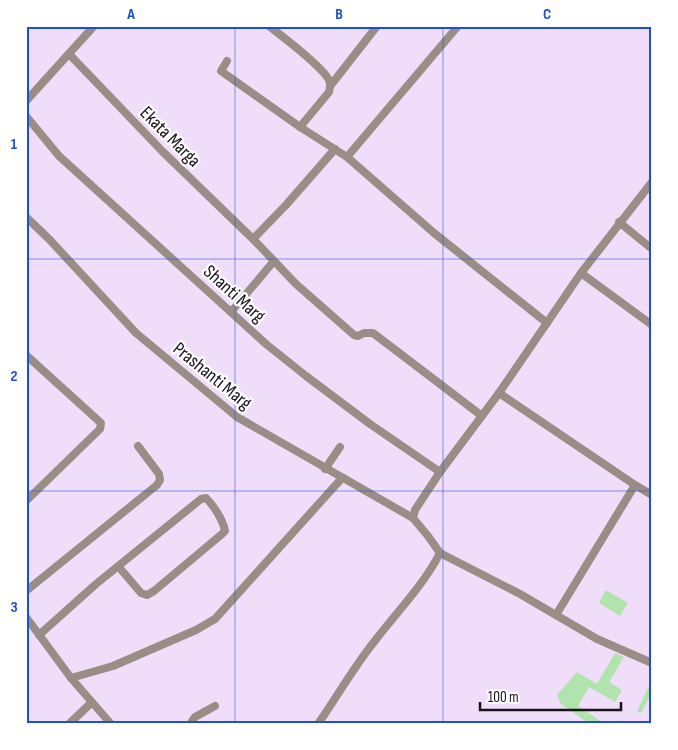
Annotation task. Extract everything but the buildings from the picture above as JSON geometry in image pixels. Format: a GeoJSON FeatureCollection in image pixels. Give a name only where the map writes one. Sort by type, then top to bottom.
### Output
{"type":"FeatureCollection","features":[{"type":"Feature","properties":{"kind":"street"},"geometry":{"type":"LineString","coordinates":[[26,101],[94,26]]}},
{"type":"Feature","properties":{"kind":"street"},"geometry":{"type":"LineString","coordinates":[[269,26],[299,50],[328,78],[331,85]]}},
{"type":"Feature","properties":{"kind":"street"},"geometry":{"type":"LineString","coordinates":[[300,127],[329,92],[331,85],[377,26]]}},
{"type":"Feature","properties":{"kind":"street"},"geometry":{"type":"LineString","coordinates":[[347,157],[457,27]]}},
{"type":"Feature","properties":{"kind":"street","name":"Ekata Marga"},"geometry":{"type":"LineString","coordinates":[[69,54],[163,152],[316,303],[354,335],[372,333],[482,416]]}},
{"type":"Feature","properties":{"kind":"street"},"geometry":{"type":"LineString","coordinates":[[227,61],[221,72],[347,157],[434,234],[547,322]]}},
{"type":"Feature","properties":{"kind":"street","name":"Shanti Marg"},"geometry":{"type":"LineString","coordinates":[[26,116],[58,156],[230,312],[306,376],[370,424],[440,472]]}},
{"type":"Feature","properties":{"kind":"street"},"geometry":{"type":"LineString","coordinates":[[253,239],[335,149]]}},
{"type":"Feature","properties":{"kind":"street"},"geometry":{"type":"LineString","coordinates":[[412,518],[415,510],[440,472],[500,393],[581,273],[652,182]]}},
{"type":"Feature","properties":{"kind":"street","name":"Prashanti Marg"},"geometry":{"type":"LineString","coordinates":[[26,217],[49,238],[136,333],[237,417],[412,518],[440,553]]}},
{"type":"Feature","properties":{"kind":"street"},"geometry":{"type":"LineString","coordinates":[[619,222],[652,248]]}},
{"type":"Feature","properties":{"kind":"street"},"geometry":{"type":"LineString","coordinates":[[230,312],[274,261]]}},
{"type":"Feature","properties":{"kind":"street"},"geometry":{"type":"LineString","coordinates":[[581,273],[652,325]]}},
{"type":"Feature","properties":{"kind":"street"},"geometry":{"type":"LineString","coordinates":[[26,355],[101,423],[100,429],[26,501]]}},
{"type":"Feature","properties":{"kind":"street"},"geometry":{"type":"LineString","coordinates":[[500,393],[652,495]]}},
{"type":"Feature","properties":{"kind":"street"},"geometry":{"type":"LineString","coordinates":[[26,591],[157,485],[160,480],[159,474],[138,446]]}},
{"type":"Feature","properties":{"kind":"street"},"geometry":{"type":"LineString","coordinates":[[325,469],[340,447]]}},
{"type":"Feature","properties":{"kind":"street"},"geometry":{"type":"LineString","coordinates":[[71,678],[113,666],[196,630],[215,619],[342,478]]}},
{"type":"Feature","properties":{"kind":"street"},"geometry":{"type":"LineString","coordinates":[[556,615],[635,485]]}},
{"type":"Feature","properties":{"kind":"street"},"geometry":{"type":"LineString","coordinates":[[39,636],[96,584],[118,566],[202,499],[206,498],[210,502],[224,526],[225,531],[222,534],[154,591],[146,595],[141,593],[118,566]]}},
{"type":"Feature","properties":{"kind":"street"},"geometry":{"type":"LineString","coordinates":[[318,724],[366,651],[434,566],[440,553],[520,594],[597,639],[652,663]]}},
{"type":"Feature","properties":{"kind":"street"},"geometry":{"type":"LineString","coordinates":[[26,617],[71,678],[111,724]]}},
{"type":"Feature","properties":{"kind":"street"},"geometry":{"type":"LineString","coordinates":[[69,724],[91,703]]}},
{"type":"Feature","properties":{"kind":"street"},"geometry":{"type":"LineString","coordinates":[[190,724],[195,717],[215,706]]}},
{"type":"Feature","properties":{"kind":"green space"},"geometry":{"type":"Polygon","coordinates":[[[606,590],[628,603],[620,616],[599,603],[606,590]]]}},
{"type":"Feature","properties":{"kind":"green space"},"geometry":{"type":"Polygon","coordinates":[[[615,653],[624,657],[609,682],[622,690],[615,702],[589,687],[578,706],[605,724],[590,724],[561,704],[557,695],[577,672],[597,684],[615,653]]]}},
{"type":"Feature","properties":{"kind":"green space"},"geometry":{"type":"Polygon","coordinates":[[[652,680],[652,693],[641,713],[637,711],[652,680]]]}}]}
